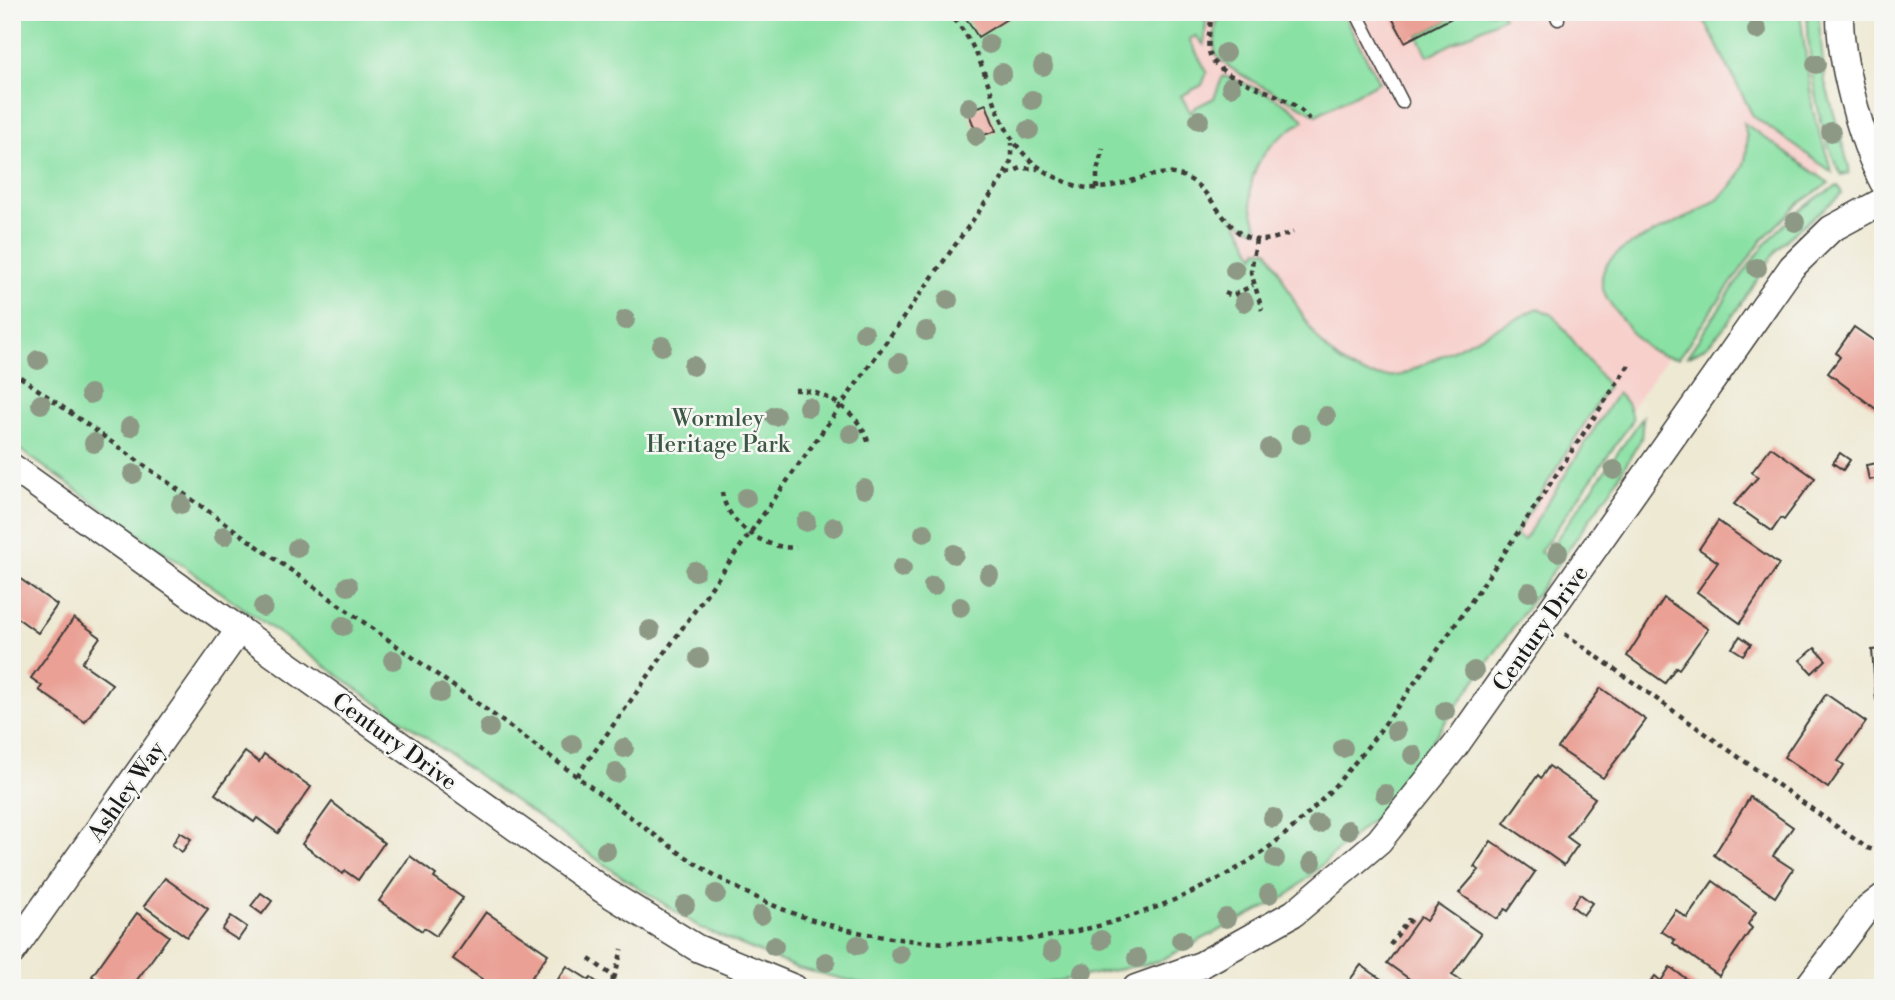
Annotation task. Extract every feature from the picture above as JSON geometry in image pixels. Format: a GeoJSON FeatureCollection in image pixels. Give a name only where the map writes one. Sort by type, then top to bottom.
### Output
{"type":"FeatureCollection","features":[{"type":"Feature","properties":{"kind":"street"},"geometry":{"type":"LineString","coordinates":[[1840,12],[1850,88],[1874,166],[1883,182]]}},
{"type":"Feature","properties":{"kind":"street","name":"Century Drive"},"geometry":{"type":"LineString","coordinates":[[1136,988],[1201,965],[1294,913],[1379,841],[1456,745],[1792,267],[1831,229],[1883,201]]}},
{"type":"Feature","properties":{"kind":"street","name":"Century Drive"},"geometry":{"type":"LineString","coordinates":[[12,467],[603,890],[696,948],[794,988]]}},
{"type":"Feature","properties":{"kind":"street","name":"Ashley Way"},"geometry":{"type":"LineString","coordinates":[[12,952],[239,630]]}},
{"type":"Feature","properties":{"kind":"street"},"geometry":{"type":"LineString","coordinates":[[1807,988],[1865,911],[1883,897]]}},
{"type":"Feature","properties":{"kind":"lane"},"geometry":{"type":"LineString","coordinates":[[1356,12],[1402,102]]}},
{"type":"Feature","properties":{"kind":"path"},"geometry":{"type":"LineString","coordinates":[[947,12],[958,23],[979,63],[1012,140],[1038,169]]}},
{"type":"Feature","properties":{"kind":"path"},"geometry":{"type":"LineString","coordinates":[[1212,12],[1209,52],[1221,70],[1289,101],[1299,107],[1310,121]]}},
{"type":"Feature","properties":{"kind":"path"},"geometry":{"type":"LineString","coordinates":[[577,776],[1005,175],[1012,159],[1012,140]]}},
{"type":"Feature","properties":{"kind":"path"},"geometry":{"type":"LineString","coordinates":[[1097,190],[1097,171],[1103,148]]}},
{"type":"Feature","properties":{"kind":"path"},"geometry":{"type":"LineString","coordinates":[[1005,175],[1021,168],[1038,169],[1078,186],[1097,190],[1176,173],[1191,179],[1230,224],[1256,240],[1293,232]]}},
{"type":"Feature","properties":{"kind":"path"},"geometry":{"type":"LineString","coordinates":[[1256,240],[1251,263],[1253,285],[1262,310]]}},
{"type":"Feature","properties":{"kind":"path"},"geometry":{"type":"LineString","coordinates":[[1225,293],[1232,296],[1253,285]]}},
{"type":"Feature","properties":{"kind":"path"},"geometry":{"type":"LineString","coordinates":[[12,371],[577,776],[672,848],[713,874],[755,897],[804,917],[858,931],[966,944],[1010,943],[1109,924],[1226,874],[1270,847],[1312,811],[1348,771],[1523,529],[1629,365]]}},
{"type":"Feature","properties":{"kind":"path"},"geometry":{"type":"LineString","coordinates":[[795,390],[814,392],[862,424],[869,445]]}},
{"type":"Feature","properties":{"kind":"path"},"geometry":{"type":"LineString","coordinates":[[722,492],[729,514],[751,532],[774,546],[796,547]]}},
{"type":"Feature","properties":{"kind":"path"},"geometry":{"type":"LineString","coordinates":[[1561,632],[1867,848],[1883,853]]}},
{"type":"Feature","properties":{"kind":"path"},"geometry":{"type":"LineString","coordinates":[[1390,945],[1408,920],[1415,925]]}},
{"type":"Feature","properties":{"kind":"path"},"geometry":{"type":"LineString","coordinates":[[612,988],[622,949]]}},
{"type":"Feature","properties":{"kind":"path"},"geometry":{"type":"LineString","coordinates":[[589,959],[614,979]]}},
{"type":"Feature","properties":{"kind":"shaded area"},"geometry":{"type":"Polygon","coordinates":[[[1009,12],[1789,12],[1822,159],[1820,180],[1773,208],[1533,547],[1337,406],[1232,214],[1087,180],[1009,12]]]}},
{"type":"Feature","properties":{"kind":"green space","name":"Wormley Heritage Park"},"geometry":{"type":"Polygon","coordinates":[[[12,12],[1207,12],[1204,45],[1196,36],[1189,39],[1207,72],[1202,85],[1181,96],[1191,113],[1194,108],[1214,98],[1223,76],[1279,100],[1304,121],[1275,142],[1257,167],[1251,196],[1259,230],[1245,226],[1234,217],[1255,256],[1258,249],[1268,250],[1304,318],[1334,357],[1353,370],[1375,376],[1402,375],[1538,308],[1554,316],[1608,386],[1515,535],[1524,540],[1617,393],[1627,403],[1633,420],[1540,552],[1545,555],[1643,417],[1641,439],[1612,488],[1383,810],[1286,897],[1157,962],[1021,988],[881,988],[797,968],[701,928],[615,872],[12,444],[12,12]]]}},
{"type":"Feature","properties":{"kind":"green space"},"geometry":{"type":"Polygon","coordinates":[[[1218,12],[1342,12],[1379,82],[1316,115],[1243,76],[1220,59],[1215,51],[1218,12]]]}},
{"type":"Feature","properties":{"kind":"green space"},"geometry":{"type":"Polygon","coordinates":[[[1463,12],[1502,12],[1504,17],[1428,56],[1418,36],[1463,12]]]}},
{"type":"Feature","properties":{"kind":"green space"},"geometry":{"type":"Polygon","coordinates":[[[1700,12],[1800,12],[1813,111],[1832,172],[1753,116],[1700,12]]]}},
{"type":"Feature","properties":{"kind":"green space"},"geometry":{"type":"Polygon","coordinates":[[[1807,12],[1818,12],[1825,82],[1849,167],[1849,173],[1841,175],[1825,137],[1815,96],[1807,12]]]}},
{"type":"Feature","properties":{"kind":"green space"},"geometry":{"type":"Polygon","coordinates":[[[1744,123],[1829,183],[1798,204],[1762,240],[1678,358],[1661,355],[1637,338],[1610,303],[1603,289],[1605,267],[1622,250],[1707,206],[1732,186],[1746,159],[1744,123]]]}},
{"type":"Feature","properties":{"kind":"green space"},"geometry":{"type":"Polygon","coordinates":[[[1838,186],[1842,193],[1792,234],[1777,250],[1712,341],[1687,356],[1752,261],[1771,238],[1813,200],[1838,186]]]}},
{"type":"Feature","properties":{"kind":"building"},"geometry":{"type":"Polygon","coordinates":[[[962,12],[1003,12],[1007,19],[978,37],[962,12]]]}},
{"type":"Feature","properties":{"kind":"building"},"geometry":{"type":"Polygon","coordinates":[[[1389,12],[1463,12],[1405,42],[1389,12]]]}},
{"type":"Feature","properties":{"kind":"building"},"geometry":{"type":"Polygon","coordinates":[[[986,104],[996,131],[978,137],[968,111],[986,104]]]}},
{"type":"Feature","properties":{"kind":"building"},"geometry":{"type":"Polygon","coordinates":[[[1854,327],[1883,347],[1883,408],[1880,412],[1828,373],[1840,357],[1836,353],[1854,327]]]}},
{"type":"Feature","properties":{"kind":"building"},"geometry":{"type":"Polygon","coordinates":[[[1771,447],[1815,478],[1784,520],[1781,518],[1772,531],[1734,504],[1758,477],[1752,472],[1771,447]]]}},
{"type":"Feature","properties":{"kind":"building"},"geometry":{"type":"Polygon","coordinates":[[[1840,453],[1850,460],[1843,470],[1833,463],[1840,453]]]}},
{"type":"Feature","properties":{"kind":"building"},"geometry":{"type":"Polygon","coordinates":[[[1878,463],[1880,478],[1869,480],[1866,465],[1878,463]]]}},
{"type":"Feature","properties":{"kind":"building"},"geometry":{"type":"Polygon","coordinates":[[[1718,521],[1779,564],[1740,623],[1697,592],[1718,562],[1699,549],[1718,521]]]}},
{"type":"Feature","properties":{"kind":"building"},"geometry":{"type":"Polygon","coordinates":[[[12,573],[57,605],[38,633],[16,617],[12,622],[12,573]]]}},
{"type":"Feature","properties":{"kind":"building"},"geometry":{"type":"Polygon","coordinates":[[[1664,598],[1708,629],[1679,669],[1676,667],[1665,683],[1627,656],[1664,598]]]}},
{"type":"Feature","properties":{"kind":"building"},"geometry":{"type":"Polygon","coordinates":[[[74,618],[100,637],[82,663],[112,684],[85,722],[39,690],[42,686],[31,678],[74,618]]]}},
{"type":"Feature","properties":{"kind":"building"},"geometry":{"type":"Polygon","coordinates":[[[1740,636],[1751,644],[1743,655],[1732,648],[1740,636]]]}},
{"type":"Feature","properties":{"kind":"building"},"geometry":{"type":"Polygon","coordinates":[[[1815,648],[1826,660],[1812,673],[1800,660],[1815,648]]]}},
{"type":"Feature","properties":{"kind":"building"},"geometry":{"type":"Polygon","coordinates":[[[1883,649],[1883,700],[1876,700],[1872,650],[1883,649]]]}},
{"type":"Feature","properties":{"kind":"building"},"geometry":{"type":"Polygon","coordinates":[[[1601,688],[1646,720],[1603,778],[1558,748],[1601,688]]]}},
{"type":"Feature","properties":{"kind":"building"},"geometry":{"type":"Polygon","coordinates":[[[1826,694],[1866,722],[1838,761],[1844,765],[1828,788],[1784,757],[1826,694]]]}},
{"type":"Feature","properties":{"kind":"building"},"geometry":{"type":"Polygon","coordinates":[[[245,752],[259,762],[264,754],[311,787],[278,833],[257,818],[254,822],[215,794],[245,752]]]}},
{"type":"Feature","properties":{"kind":"building"},"geometry":{"type":"Polygon","coordinates":[[[1549,766],[1595,798],[1567,837],[1578,845],[1564,865],[1504,823],[1538,775],[1541,778],[1549,766]]]}},
{"type":"Feature","properties":{"kind":"building"},"geometry":{"type":"Polygon","coordinates":[[[1750,797],[1793,827],[1773,856],[1793,869],[1775,897],[1714,855],[1750,797]]]}},
{"type":"Feature","properties":{"kind":"building"},"geometry":{"type":"Polygon","coordinates":[[[332,802],[384,843],[358,880],[345,871],[343,874],[302,844],[332,802]]]}},
{"type":"Feature","properties":{"kind":"building"},"geometry":{"type":"Polygon","coordinates":[[[180,832],[191,839],[182,852],[172,845],[180,832]]]}},
{"type":"Feature","properties":{"kind":"building"},"geometry":{"type":"Polygon","coordinates":[[[1491,841],[1535,872],[1508,911],[1505,909],[1497,919],[1459,893],[1479,870],[1474,867],[1491,841]]]}},
{"type":"Feature","properties":{"kind":"building"},"geometry":{"type":"Polygon","coordinates":[[[410,856],[436,875],[434,878],[463,898],[436,936],[424,928],[422,931],[379,901],[410,856]]]}},
{"type":"Feature","properties":{"kind":"building"},"geometry":{"type":"Polygon","coordinates":[[[165,878],[208,909],[187,937],[144,906],[165,878]]]}},
{"type":"Feature","properties":{"kind":"building"},"geometry":{"type":"Polygon","coordinates":[[[1713,881],[1756,912],[1748,924],[1752,928],[1719,976],[1673,943],[1675,940],[1661,931],[1676,910],[1687,918],[1713,881]]]}},
{"type":"Feature","properties":{"kind":"building"},"geometry":{"type":"Polygon","coordinates":[[[261,893],[272,901],[262,914],[251,906],[261,893]]]}},
{"type":"Feature","properties":{"kind":"building"},"geometry":{"type":"Polygon","coordinates":[[[1580,894],[1592,903],[1583,915],[1572,906],[1580,894]]]}},
{"type":"Feature","properties":{"kind":"building"},"geometry":{"type":"Polygon","coordinates":[[[1438,904],[1481,934],[1452,975],[1463,982],[1459,988],[1422,988],[1387,963],[1420,917],[1426,921],[1438,904]]]}},
{"type":"Feature","properties":{"kind":"building"},"geometry":{"type":"Polygon","coordinates":[[[486,912],[548,954],[524,988],[501,988],[494,983],[492,986],[453,959],[486,912]]]}},
{"type":"Feature","properties":{"kind":"building"},"geometry":{"type":"Polygon","coordinates":[[[137,913],[169,936],[131,988],[108,988],[92,976],[137,913]]]}},
{"type":"Feature","properties":{"kind":"building"},"geometry":{"type":"Polygon","coordinates":[[[231,916],[247,927],[238,940],[222,930],[231,916]]]}},
{"type":"Feature","properties":{"kind":"building"},"geometry":{"type":"Polygon","coordinates":[[[1361,965],[1394,988],[1344,988],[1361,965]]]}},
{"type":"Feature","properties":{"kind":"building"},"geometry":{"type":"Polygon","coordinates":[[[567,966],[589,980],[591,978],[605,988],[552,988],[567,966]]]}},
{"type":"Feature","properties":{"kind":"building"},"geometry":{"type":"Polygon","coordinates":[[[1670,967],[1699,988],[1646,988],[1655,976],[1661,981],[1670,967]]]}}]}
